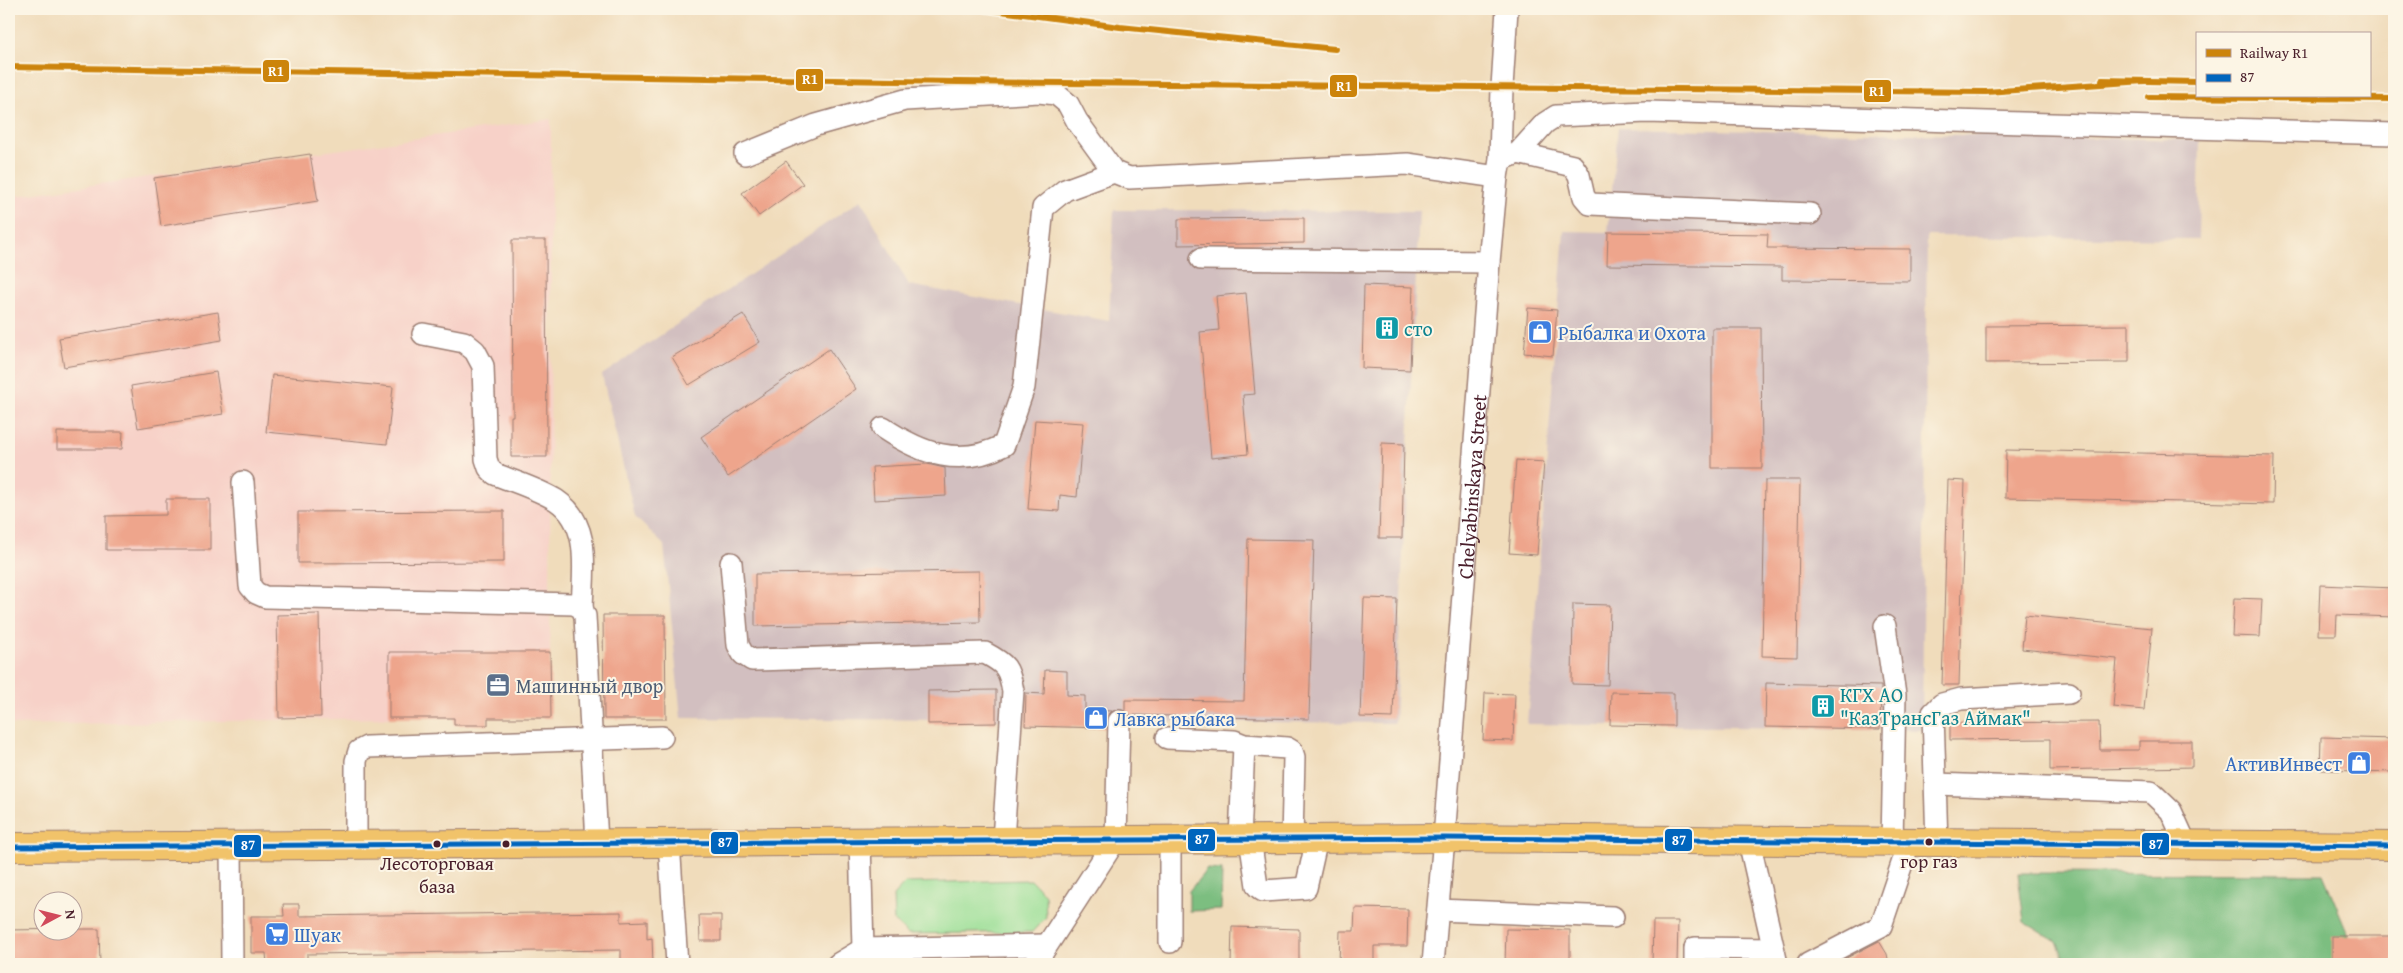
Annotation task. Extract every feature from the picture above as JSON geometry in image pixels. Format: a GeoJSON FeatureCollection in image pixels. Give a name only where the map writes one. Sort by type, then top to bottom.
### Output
{"type":"FeatureCollection","features":[{"type":"Feature","properties":{"kind":"main road"},"geometry":{"type":"LineString","coordinates":[[9,847],[1444,838],[1937,844],[2394,846]]}},
{"type":"Feature","properties":{"kind":"street","name":"Chelyabinskaya Street"},"geometry":{"type":"LineString","coordinates":[[1433,964],[1489,262],[1505,163],[1502,87],[1507,9]]}},
{"type":"Feature","properties":{"kind":"street"},"geometry":{"type":"LineString","coordinates":[[745,154],[816,125],[905,100],[1039,92],[1056,94],[1068,104],[1077,121],[1114,172],[1129,178],[1407,164],[1505,163],[1573,166],[1579,175],[1584,197],[1590,204],[1810,214]]}},
{"type":"Feature","properties":{"kind":"street"},"geometry":{"type":"LineString","coordinates":[[1505,163],[1544,124],[1556,116],[1647,112],[2394,134]]}},
{"type":"Feature","properties":{"kind":"street"},"geometry":{"type":"LineString","coordinates":[[883,428],[920,448],[951,457],[987,454],[1004,446],[1024,387],[1043,208],[1065,190],[1114,172]]}},
{"type":"Feature","properties":{"kind":"street"},"geometry":{"type":"LineString","coordinates":[[1201,259],[1489,262]]}},
{"type":"Feature","properties":{"kind":"street"},"geometry":{"type":"LineString","coordinates":[[423,334],[464,342],[475,351],[483,366],[486,459],[489,468],[495,474],[557,501],[571,516],[581,535],[584,557],[582,608],[585,616],[597,843]]}},
{"type":"Feature","properties":{"kind":"street"},"geometry":{"type":"LineString","coordinates":[[243,482],[250,586],[256,593],[265,597],[574,604],[582,608]]}},
{"type":"Feature","properties":{"kind":"street"},"geometry":{"type":"LineString","coordinates":[[731,563],[738,645],[743,654],[752,660],[985,653],[1001,661],[1010,673],[1013,691],[1003,840]]}},
{"type":"Feature","properties":{"kind":"street"},"geometry":{"type":"LineString","coordinates":[[1808,964],[1881,926],[1901,843],[1895,695],[1885,626]]}},
{"type":"Feature","properties":{"kind":"street"},"geometry":{"type":"LineString","coordinates":[[1937,844],[1933,713],[1942,704],[1961,699],[2069,692]]}},
{"type":"Feature","properties":{"kind":"street"},"geometry":{"type":"LineString","coordinates":[[1034,964],[1116,840],[1119,721]]}},
{"type":"Feature","properties":{"kind":"street"},"geometry":{"type":"LineString","coordinates":[[356,844],[356,761],[359,751],[367,747],[662,737]]}},
{"type":"Feature","properties":{"kind":"street"},"geometry":{"type":"LineString","coordinates":[[1167,738],[1234,741],[1244,745],[1287,748],[1292,751],[1304,839],[1306,888],[1263,892],[1257,886],[1245,839],[1244,745]]}},
{"type":"Feature","properties":{"kind":"street"},"geometry":{"type":"LineString","coordinates":[[1936,784],[2151,792],[2171,811],[2186,844]]}},
{"type":"Feature","properties":{"kind":"street"},"geometry":{"type":"LineString","coordinates":[[1170,839],[1170,942]]}},
{"type":"Feature","properties":{"kind":"street"},"geometry":{"type":"LineString","coordinates":[[860,841],[867,956]]}},
{"type":"Feature","properties":{"kind":"street"},"geometry":{"type":"LineString","coordinates":[[1695,964],[1695,948],[1775,957],[1749,841]]}},
{"type":"Feature","properties":{"kind":"street"},"geometry":{"type":"LineString","coordinates":[[669,842],[677,964]]}},
{"type":"Feature","properties":{"kind":"street"},"geometry":{"type":"LineString","coordinates":[[231,845],[232,964]]}},
{"type":"Feature","properties":{"kind":"street"},"geometry":{"type":"LineString","coordinates":[[1438,910],[1614,917]]}},
{"type":"Feature","properties":{"kind":"street"},"geometry":{"type":"LineString","coordinates":[[838,964],[867,956],[1045,946]]}},
{"type":"Feature","properties":{"kind":"shaded area"},"geometry":{"type":"Polygon","coordinates":[[[551,119],[550,652],[389,653],[389,718],[9,725],[9,197],[551,119]]]}},
{"type":"Feature","properties":{"kind":"shaded area"},"geometry":{"type":"Polygon","coordinates":[[[1618,128],[2200,140],[2198,239],[1927,236],[1922,730],[1527,724],[1564,231],[1608,232],[1618,128]]]}},
{"type":"Feature","properties":{"kind":"shaded area"},"geometry":{"type":"Polygon","coordinates":[[[861,200],[909,285],[1109,321],[1114,210],[1419,211],[1395,723],[681,718],[664,545],[635,517],[602,375],[861,200]]]}},
{"type":"Feature","properties":{"kind":"green space"},"geometry":{"type":"Polygon","coordinates":[[[1207,869],[1222,870],[1221,910],[1189,911],[1189,891],[1207,869]]]}},
{"type":"Feature","properties":{"kind":"green space"},"geometry":{"type":"Polygon","coordinates":[[[2018,873],[2323,874],[2349,936],[2337,964],[2066,964],[2057,941],[2024,922],[2018,873]]]}},
{"type":"Feature","properties":{"kind":"green space"},"geometry":{"type":"Polygon","coordinates":[[[1031,880],[1045,895],[1046,917],[1032,932],[908,934],[894,921],[893,896],[905,883],[1031,880]]]}},
{"type":"Feature","properties":{"kind":"building"},"geometry":{"type":"Polygon","coordinates":[[[310,154],[318,201],[161,226],[154,178],[310,154]]]}},
{"type":"Feature","properties":{"kind":"building"},"geometry":{"type":"Polygon","coordinates":[[[786,161],[803,184],[759,216],[742,193],[786,161]]]}},
{"type":"Feature","properties":{"kind":"building"},"geometry":{"type":"Polygon","coordinates":[[[1304,218],[1304,243],[1178,245],[1178,219],[1304,218]]]}},
{"type":"Feature","properties":{"kind":"building"},"geometry":{"type":"Polygon","coordinates":[[[1608,232],[1768,234],[1767,248],[1910,249],[1910,281],[1782,280],[1782,267],[1607,265],[1608,232]]]}},
{"type":"Feature","properties":{"kind":"building"},"geometry":{"type":"Polygon","coordinates":[[[512,240],[546,240],[547,457],[511,457],[511,416],[513,416],[512,240]]]}},
{"type":"Feature","properties":{"kind":"building","name":"сто"},"geometry":{"type":"Polygon","coordinates":[[[1364,285],[1413,287],[1410,370],[1362,368],[1364,285]]]}},
{"type":"Feature","properties":{"kind":"building"},"geometry":{"type":"Polygon","coordinates":[[[1246,293],[1255,394],[1243,395],[1248,454],[1211,458],[1200,332],[1219,330],[1216,296],[1246,293]]]}},
{"type":"Feature","properties":{"kind":"building","name":"Рыбалка и Охота"},"geometry":{"type":"Polygon","coordinates":[[[1528,308],[1557,310],[1553,356],[1524,353],[1528,308]]]}},
{"type":"Feature","properties":{"kind":"building"},"geometry":{"type":"Polygon","coordinates":[[[218,312],[222,340],[64,367],[59,338],[218,312]]]}},
{"type":"Feature","properties":{"kind":"building"},"geometry":{"type":"Polygon","coordinates":[[[743,314],[760,342],[689,385],[672,357],[743,314]]]}},
{"type":"Feature","properties":{"kind":"building"},"geometry":{"type":"Polygon","coordinates":[[[2129,325],[2129,362],[1986,363],[1986,326],[2129,325]]]}},
{"type":"Feature","properties":{"kind":"building"},"geometry":{"type":"Polygon","coordinates":[[[1712,328],[1761,328],[1762,468],[1712,468],[1712,328]]]}},
{"type":"Feature","properties":{"kind":"building"},"geometry":{"type":"Polygon","coordinates":[[[829,349],[856,389],[728,477],[701,437],[829,349]]]}},
{"type":"Feature","properties":{"kind":"building"},"geometry":{"type":"Polygon","coordinates":[[[216,372],[223,414],[138,428],[131,386],[216,372]]]}},
{"type":"Feature","properties":{"kind":"building"},"geometry":{"type":"Polygon","coordinates":[[[272,375],[393,387],[387,444],[266,432],[272,375]]]}},
{"type":"Feature","properties":{"kind":"building"},"geometry":{"type":"Polygon","coordinates":[[[1035,420],[1083,423],[1077,497],[1060,495],[1059,511],[1028,509],[1035,420]]]}},
{"type":"Feature","properties":{"kind":"building"},"geometry":{"type":"Polygon","coordinates":[[[57,432],[123,432],[122,449],[57,449],[57,432]]]}},
{"type":"Feature","properties":{"kind":"building"},"geometry":{"type":"Polygon","coordinates":[[[1382,443],[1404,444],[1402,538],[1379,538],[1382,443]]]}},
{"type":"Feature","properties":{"kind":"building"},"geometry":{"type":"Polygon","coordinates":[[[2006,450],[2274,456],[2273,504],[2005,498],[2006,450]]]}},
{"type":"Feature","properties":{"kind":"building"},"geometry":{"type":"Polygon","coordinates":[[[1516,460],[1544,462],[1537,555],[1509,553],[1516,460]]]}},
{"type":"Feature","properties":{"kind":"building"},"geometry":{"type":"Polygon","coordinates":[[[927,464],[945,468],[946,496],[874,500],[872,467],[927,464]]]}},
{"type":"Feature","properties":{"kind":"building"},"geometry":{"type":"Polygon","coordinates":[[[1765,480],[1800,480],[1797,657],[1762,656],[1765,480]]]}},
{"type":"Feature","properties":{"kind":"building"},"geometry":{"type":"Polygon","coordinates":[[[1948,480],[1965,481],[1959,685],[1942,685],[1948,480]]]}},
{"type":"Feature","properties":{"kind":"building"},"geometry":{"type":"Polygon","coordinates":[[[166,499],[210,499],[210,550],[106,550],[106,516],[166,515],[166,499]]]}},
{"type":"Feature","properties":{"kind":"building"},"geometry":{"type":"Polygon","coordinates":[[[504,511],[504,562],[298,563],[298,512],[504,511]]]}},
{"type":"Feature","properties":{"kind":"building"},"geometry":{"type":"Polygon","coordinates":[[[1248,539],[1314,540],[1309,719],[1130,715],[1125,710],[1125,700],[1244,701],[1248,539]]]}},
{"type":"Feature","properties":{"kind":"building"},"geometry":{"type":"Polygon","coordinates":[[[979,571],[980,622],[755,626],[755,574],[979,571]]]}},
{"type":"Feature","properties":{"kind":"building"},"geometry":{"type":"Polygon","coordinates":[[[2320,585],[2394,588],[2394,617],[2337,615],[2336,635],[2318,635],[2320,585]]]}},
{"type":"Feature","properties":{"kind":"building"},"geometry":{"type":"Polygon","coordinates":[[[1364,598],[1397,599],[1393,718],[1360,717],[1364,598]]]}},
{"type":"Feature","properties":{"kind":"building"},"geometry":{"type":"Polygon","coordinates":[[[2234,598],[2262,599],[2260,637],[2232,636],[2234,598]]]}},
{"type":"Feature","properties":{"kind":"building"},"geometry":{"type":"Polygon","coordinates":[[[1573,604],[1610,605],[1608,685],[1572,684],[1573,604]]]}},
{"type":"Feature","properties":{"kind":"building"},"geometry":{"type":"Polygon","coordinates":[[[319,614],[321,717],[279,718],[277,615],[319,614]]]}},
{"type":"Feature","properties":{"kind":"building"},"geometry":{"type":"Polygon","coordinates":[[[603,615],[665,615],[666,719],[604,719],[603,615]]]}},
{"type":"Feature","properties":{"kind":"building"},"geometry":{"type":"Polygon","coordinates":[[[2025,615],[2152,628],[2144,710],[2113,707],[2117,659],[2022,649],[2025,615]]]}},
{"type":"Feature","properties":{"kind":"building"},"geometry":{"type":"Polygon","coordinates":[[[389,652],[550,652],[551,718],[488,718],[488,725],[454,725],[454,718],[389,718],[389,652]]]}},
{"type":"Feature","properties":{"kind":"building"},"geometry":{"type":"Polygon","coordinates":[[[1045,670],[1067,671],[1067,695],[1085,696],[1085,710],[1112,711],[1108,715],[1106,728],[1025,726],[1026,693],[1044,694],[1045,670]]]}},
{"type":"Feature","properties":{"kind":"building","name":"КГХ АО \"КазТрансГаз Аймак\""},"geometry":{"type":"Polygon","coordinates":[[[1766,683],[1881,686],[1880,729],[1765,727],[1766,683]]]}},
{"type":"Feature","properties":{"kind":"building"},"geometry":{"type":"Polygon","coordinates":[[[996,690],[996,723],[928,724],[928,691],[996,690]]]}},
{"type":"Feature","properties":{"kind":"building"},"geometry":{"type":"Polygon","coordinates":[[[1611,692],[1674,693],[1674,726],[1610,725],[1611,692]]]}},
{"type":"Feature","properties":{"kind":"building"},"geometry":{"type":"Polygon","coordinates":[[[1485,693],[1515,694],[1513,741],[1483,740],[1485,693]]]}},
{"type":"Feature","properties":{"kind":"building"},"geometry":{"type":"Polygon","coordinates":[[[2099,722],[2100,750],[2139,750],[2139,741],[2192,741],[2192,767],[2050,770],[2050,739],[1950,740],[1950,723],[2099,722]]]}},
{"type":"Feature","properties":{"kind":"building"},"geometry":{"type":"Polygon","coordinates":[[[2321,737],[2394,739],[2394,772],[2320,770],[2321,737]]]}},
{"type":"Feature","properties":{"kind":"building"},"geometry":{"type":"Polygon","coordinates":[[[283,904],[299,904],[299,916],[621,912],[621,922],[647,921],[647,939],[652,938],[653,964],[621,964],[621,950],[307,954],[307,964],[267,964],[266,953],[251,953],[251,916],[284,916],[283,904]]]}},
{"type":"Feature","properties":{"kind":"building"},"geometry":{"type":"Polygon","coordinates":[[[1355,908],[1408,909],[1407,946],[1374,946],[1374,964],[1339,964],[1340,931],[1354,931],[1355,908]]]}},
{"type":"Feature","properties":{"kind":"building"},"geometry":{"type":"Polygon","coordinates":[[[699,915],[721,915],[721,941],[700,941],[699,915]]]}},
{"type":"Feature","properties":{"kind":"building"},"geometry":{"type":"Polygon","coordinates":[[[1653,921],[1678,921],[1677,964],[1652,964],[1653,921]]]}},
{"type":"Feature","properties":{"kind":"building"},"geometry":{"type":"Polygon","coordinates":[[[1232,927],[1299,929],[1299,964],[1231,964],[1232,927]]]}},
{"type":"Feature","properties":{"kind":"building"},"geometry":{"type":"Polygon","coordinates":[[[82,929],[99,929],[100,964],[9,964],[9,930],[32,930],[32,940],[82,940],[82,929]]]}},
{"type":"Feature","properties":{"kind":"building"},"geometry":{"type":"Polygon","coordinates":[[[1506,929],[1570,930],[1570,964],[1505,964],[1506,929]]]}},
{"type":"Feature","properties":{"kind":"building"},"geometry":{"type":"Polygon","coordinates":[[[2332,936],[2394,936],[2394,964],[2332,964],[2332,936]]]}},
{"type":"Feature","properties":{"kind":"building"},"geometry":{"type":"Polygon","coordinates":[[[1879,941],[1887,954],[1889,964],[1840,964],[1839,962],[1879,941]]]}},
{"type":"Feature","properties":{"kind":"rail line","name":"R1"},"geometry":{"type":"LineString","coordinates":[[986,9],[1120,27],[1335,49]]}},
{"type":"Feature","properties":{"kind":"rail line","name":"R1"},"geometry":{"type":"LineString","coordinates":[[9,67],[958,82],[1986,92],[2144,81]]}},
{"type":"Feature","properties":{"kind":"rail line","name":"R1"},"geometry":{"type":"LineString","coordinates":[[2102,80],[2196,82]]}},
{"type":"Feature","properties":{"kind":"rail line","name":"R1"},"geometry":{"type":"LineString","coordinates":[[2149,97],[2196,97]]}},
{"type":"Feature","properties":{"kind":"rail line","name":"R1"},"geometry":{"type":"LineString","coordinates":[[2272,98],[2394,99]]}},
{"type":"Feature","properties":{"kind":"transit line","name":"87"},"geometry":{"type":"LineString","coordinates":[[9,847],[1444,838],[2394,846]]}},
{"type":"Feature","properties":{"kind":"place","name":"сто"},"geometry":{"type":"Point","coordinates":[1387,328]}},
{"type":"Feature","properties":{"kind":"place","name":"Рыбалка и Охота"},"geometry":{"type":"Point","coordinates":[1540,332]}},
{"type":"Feature","properties":{"kind":"place","name":"Машинный двор"},"geometry":{"type":"Point","coordinates":[498,685]}},
{"type":"Feature","properties":{"kind":"place","name":"КГХ АО \"КазТрансГаз Аймак\""},"geometry":{"type":"Point","coordinates":[1823,706]}},
{"type":"Feature","properties":{"kind":"place","name":"Лавка рыбака"},"geometry":{"type":"Point","coordinates":[1096,718]}},
{"type":"Feature","properties":{"kind":"place","name":"АктивИнвест"},"geometry":{"type":"Point","coordinates":[2359,763]}},
{"type":"Feature","properties":{"kind":"place","name":"гор газ"},"geometry":{"type":"Point","coordinates":[1929,842]}},
{"type":"Feature","properties":{"kind":"place","name":"Лесоторговая база"},"geometry":{"type":"Point","coordinates":[437,844]}},
{"type":"Feature","properties":{"kind":"place","name":"Шуак"},"geometry":{"type":"Point","coordinates":[277,934]}}]}
